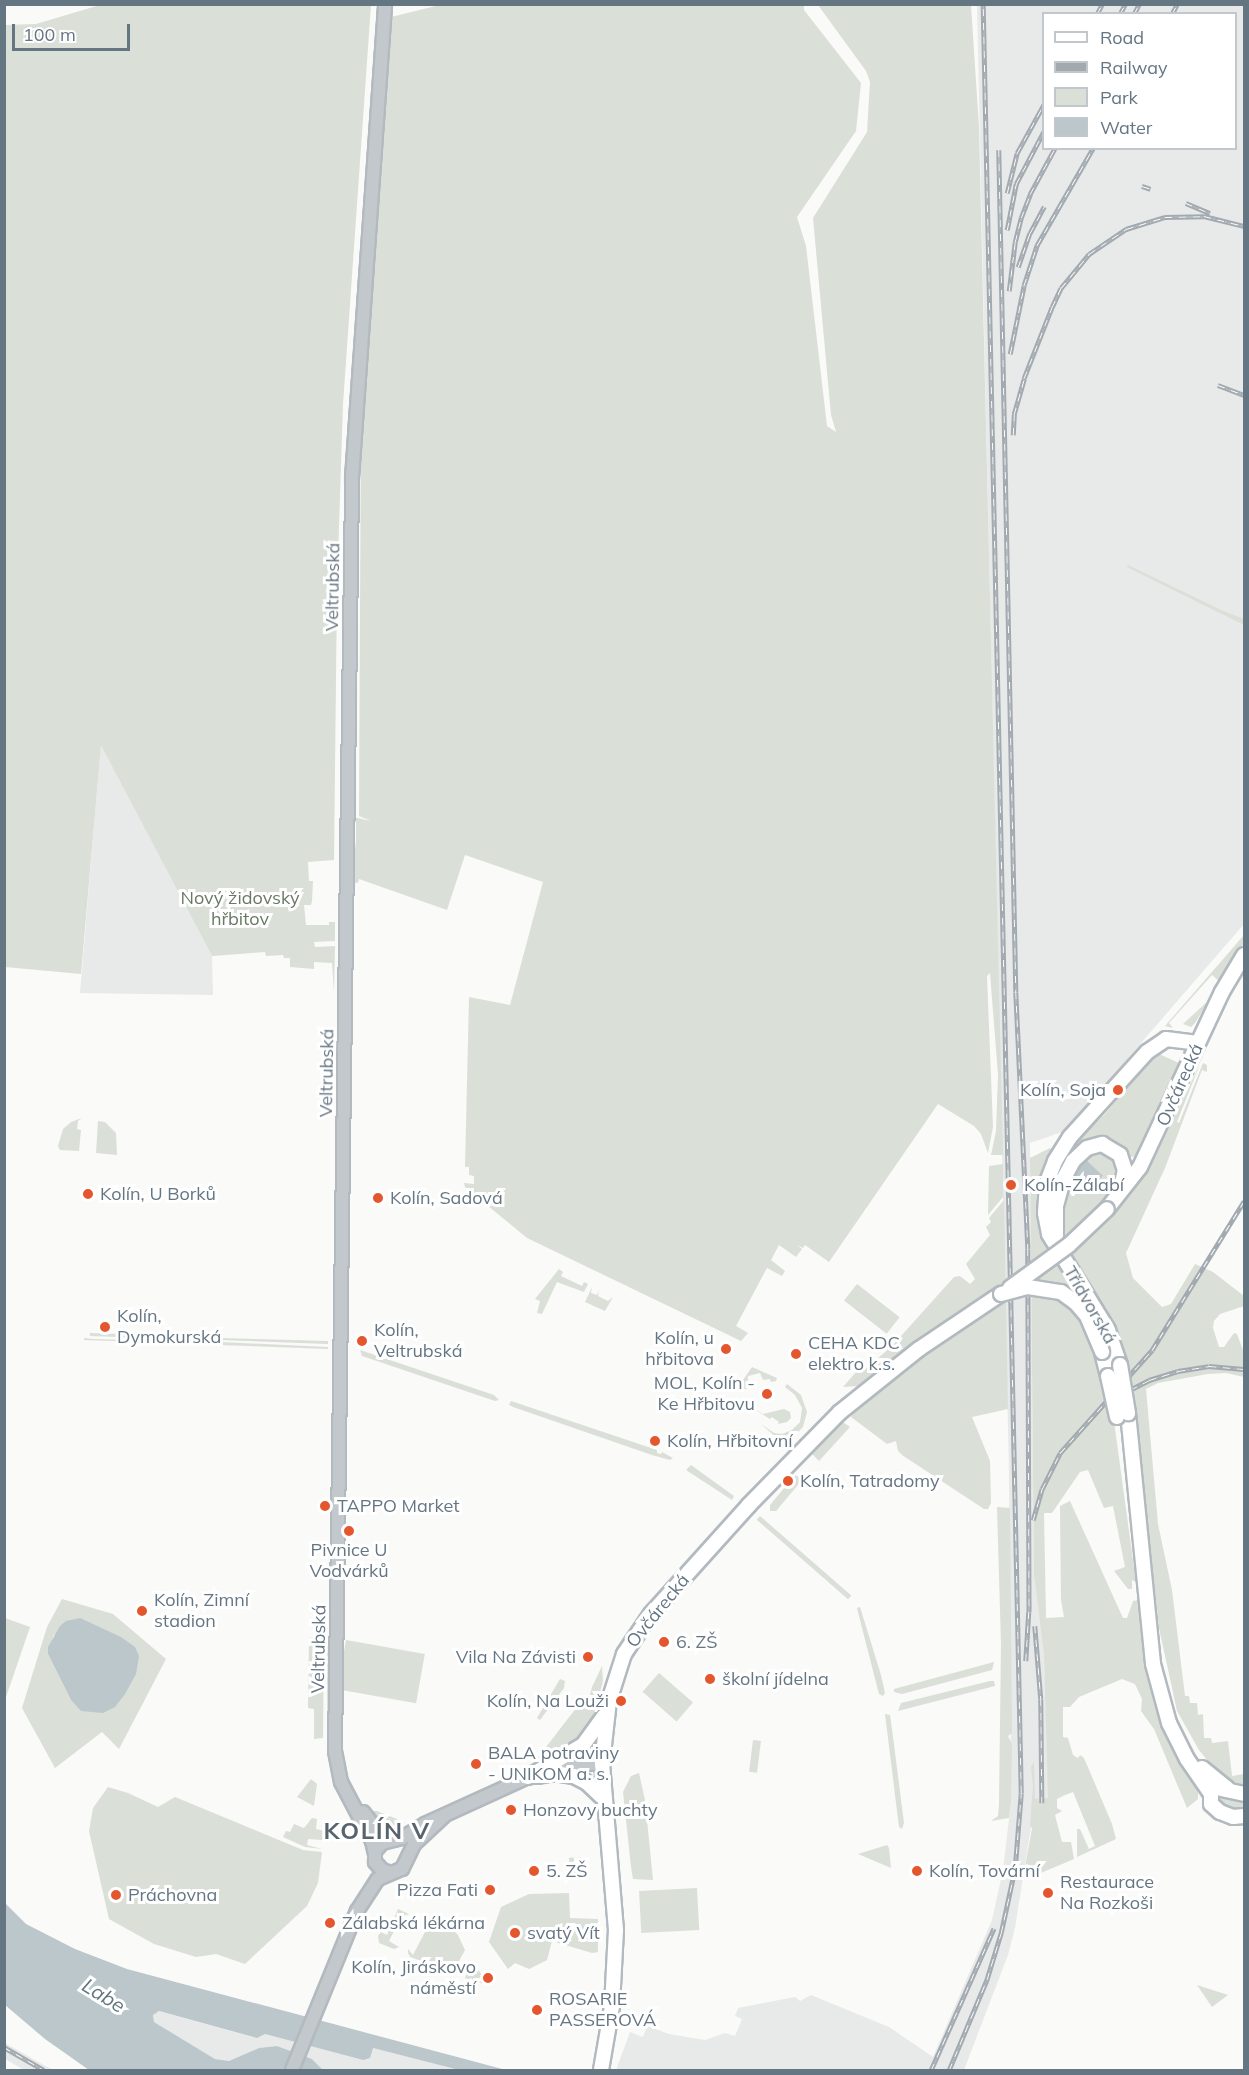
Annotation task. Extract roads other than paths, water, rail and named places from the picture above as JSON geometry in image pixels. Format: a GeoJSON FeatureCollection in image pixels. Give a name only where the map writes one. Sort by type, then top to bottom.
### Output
{"type":"FeatureCollection","features":[{"type":"Feature","properties":{"kind":"main road","name":"Ovčárecká"},"geometry":{"type":"LineString","coordinates":[[601,2070],[614,1989],[616,1909],[602,1764],[607,1711],[621,1660],[633,1638],[651,1614],[816,1435],[879,1379],[1069,1245],[1119,1196],[1149,1151],[1222,992],[1245,955]]}},
{"type":"Feature","properties":{"kind":"main road","name":"Třídvorská"},"geometry":{"type":"LineString","coordinates":[[1198,1044],[1172,1038],[1153,1046],[1060,1152],[1047,1182],[1045,1203],[1049,1234],[1108,1330],[1120,1365],[1122,1415],[1131,1455],[1151,1653],[1169,1723],[1211,1794],[1211,1804],[1220,1812],[1244,1817]]}},
{"type":"Feature","properties":{"kind":"main road"},"geometry":{"type":"LineString","coordinates":[[1061,1256],[1055,1228],[1056,1206],[1063,1180],[1080,1153],[1087,1148],[1102,1144],[1120,1155],[1125,1170],[1119,1196]]}},
{"type":"Feature","properties":{"kind":"main road"},"geometry":{"type":"LineString","coordinates":[[1001,1294],[1028,1287],[1052,1289],[1068,1297],[1082,1309],[1098,1341],[1122,1415]]}},
{"type":"Feature","properties":{"kind":"main road"},"geometry":{"type":"LineString","coordinates":[[528,1777],[587,1741],[607,1711]]}},
{"type":"Feature","properties":{"kind":"main road"},"geometry":{"type":"LineString","coordinates":[[569,1754],[579,1751],[588,1752],[602,1764]]}},
{"type":"Feature","properties":{"kind":"main road","name":"Třídvorská"},"geometry":{"type":"LineString","coordinates":[[1185,1753],[1213,1779],[1228,1789]]}},
{"type":"Feature","properties":{"kind":"main road"},"geometry":{"type":"LineString","coordinates":[[528,1777],[555,1773],[569,1774],[586,1782],[604,1799]]}},
{"type":"Feature","properties":{"kind":"main road"},"geometry":{"type":"LineString","coordinates":[[1211,1794],[1228,1789],[1245,1794]]}},
{"type":"Feature","properties":{"kind":"street","name":"Veltrubská"},"geometry":{"type":"LineString","coordinates":[[341,1782],[335,1751],[352,478],[358,363],[385,4]]}},
{"type":"Feature","properties":{"kind":"street"},"geometry":{"type":"LineString","coordinates":[[292,2070],[357,1911],[373,1869],[375,1855],[382,1843],[402,1838],[425,1824],[528,1777],[567,1766],[602,1764]]}},
{"type":"Feature","properties":{"kind":"street"},"geometry":{"type":"LineString","coordinates":[[341,1782],[380,1834],[404,1847],[407,1858]]}},
{"type":"Feature","properties":{"kind":"street"},"geometry":{"type":"LineString","coordinates":[[341,1782],[372,1841],[380,1869],[391,1873]]}},
{"type":"Feature","properties":{"kind":"street"},"geometry":{"type":"LineString","coordinates":[[357,1911],[378,1879],[403,1867],[419,1839],[444,1816]]}},
{"type":"Feature","properties":{"kind":"water"},"geometry":{"type":"Polygon","coordinates":[[[1086,1160],[1103,1176],[1088,1191],[1072,1175],[1086,1160]]]}},
{"type":"Feature","properties":{"kind":"water"},"geometry":{"type":"Polygon","coordinates":[[[80,1618],[121,1637],[135,1647],[139,1656],[136,1674],[125,1694],[115,1707],[103,1713],[81,1711],[71,1700],[48,1654],[48,1647],[60,1626],[66,1621],[80,1618]]]}},
{"type":"Feature","properties":{"kind":"water","name":"Labe"},"geometry":{"type":"Polygon","coordinates":[[[4,1902],[26,1924],[75,1949],[127,1969],[506,2070],[459,2070],[373,2048],[370,2058],[363,2060],[265,2034],[257,2038],[159,2011],[153,2015],[154,2022],[215,2059],[229,2061],[259,2048],[277,2046],[312,2059],[323,2070],[89,2070],[45,2039],[5,2005],[4,1902]]]}},
{"type":"Feature","properties":{"kind":"railway"},"geometry":{"type":"LineString","coordinates":[[949,2070],[987,1979],[1001,1933],[1015,1868],[1021,1793],[983,4]]}},
{"type":"Feature","properties":{"kind":"railway"},"geometry":{"type":"LineString","coordinates":[[1098,12],[1102,4]]}},
{"type":"Feature","properties":{"kind":"railway"},"geometry":{"type":"LineString","coordinates":[[1121,12],[1125,4]]}},
{"type":"Feature","properties":{"kind":"railway"},"geometry":{"type":"LineString","coordinates":[[1135,12],[1139,4]]}},
{"type":"Feature","properties":{"kind":"railway"},"geometry":{"type":"LineString","coordinates":[[1173,12],[1177,4]]}},
{"type":"Feature","properties":{"kind":"railway"},"geometry":{"type":"LineString","coordinates":[[1007,193],[1017,153],[1042,108]]}},
{"type":"Feature","properties":{"kind":"railway"},"geometry":{"type":"LineString","coordinates":[[1007,230],[1016,184],[1042,135]]}},
{"type":"Feature","properties":{"kind":"railway"},"geometry":{"type":"LineString","coordinates":[[999,150],[1016,992],[1028,1249],[1029,1612],[1026,1661]]}},
{"type":"Feature","properties":{"kind":"railway"},"geometry":{"type":"LineString","coordinates":[[1009,291],[1015,242],[1021,218],[1030,194],[1054,150]]}},
{"type":"Feature","properties":{"kind":"railway"},"geometry":{"type":"LineString","coordinates":[[1010,354],[1024,285],[1037,245],[1092,150]]}},
{"type":"Feature","properties":{"kind":"railway"},"geometry":{"type":"LineString","coordinates":[[1142,186],[1151,189]]}},
{"type":"Feature","properties":{"kind":"railway"},"geometry":{"type":"LineString","coordinates":[[1186,203],[1210,213]]}},
{"type":"Feature","properties":{"kind":"railway"},"geometry":{"type":"LineString","coordinates":[[1018,267],[1030,233],[1044,207]]}},
{"type":"Feature","properties":{"kind":"railway"},"geometry":{"type":"LineString","coordinates":[[1013,435],[1014,414],[1024,378],[1052,307],[1061,288],[1089,254],[1126,229],[1165,217],[1204,216],[1244,226]]}},
{"type":"Feature","properties":{"kind":"railway"},"geometry":{"type":"LineString","coordinates":[[1218,385],[1244,395]]}},
{"type":"Feature","properties":{"kind":"railway"},"geometry":{"type":"LineString","coordinates":[[1033,1520],[1042,1489],[1060,1453],[1152,1350],[1244,1201]]}},
{"type":"Feature","properties":{"kind":"railway"},"geometry":{"type":"LineString","coordinates":[[1118,1396],[1149,1380],[1178,1371],[1209,1366],[1244,1369]]}},
{"type":"Feature","properties":{"kind":"railway"},"geometry":{"type":"LineString","coordinates":[[1035,1626],[1041,1699],[1042,1803]]}},
{"type":"Feature","properties":{"kind":"railway"},"geometry":{"type":"LineString","coordinates":[[931,2070],[994,1928]]}},
{"type":"Feature","properties":{"kind":"railway"},"geometry":{"type":"LineString","coordinates":[[4,2047],[44,2070]]}},
{"type":"Feature","properties":{"kind":"place","name":"Kolín, Soja"},"geometry":{"type":"Point","coordinates":[1118,1090]}},
{"type":"Feature","properties":{"kind":"place","name":"Kolín-Zálabí"},"geometry":{"type":"Point","coordinates":[1011,1185]}},
{"type":"Feature","properties":{"kind":"place","name":"Kolín, U Borků"},"geometry":{"type":"Point","coordinates":[88,1194]}},
{"type":"Feature","properties":{"kind":"place","name":"Kolín, Sadová"},"geometry":{"type":"Point","coordinates":[378,1198]}},
{"type":"Feature","properties":{"kind":"place","name":"Kolín, Dymokurská"},"geometry":{"type":"Point","coordinates":[105,1327]}},
{"type":"Feature","properties":{"kind":"place","name":"Kolín, Veltrubská"},"geometry":{"type":"Point","coordinates":[362,1341]}},
{"type":"Feature","properties":{"kind":"place","name":"Kolín, u hřbitova"},"geometry":{"type":"Point","coordinates":[726,1349]}},
{"type":"Feature","properties":{"kind":"place","name":"CEHA KDC elektro k.s."},"geometry":{"type":"Point","coordinates":[796,1354]}},
{"type":"Feature","properties":{"kind":"place","name":"MOL, Kolín - Ke Hřbitovu"},"geometry":{"type":"Point","coordinates":[767,1394]}},
{"type":"Feature","properties":{"kind":"place","name":"Kolín, Hřbitovní"},"geometry":{"type":"Point","coordinates":[655,1441]}},
{"type":"Feature","properties":{"kind":"place","name":"Kolín, Tatradomy"},"geometry":{"type":"Point","coordinates":[788,1481]}},
{"type":"Feature","properties":{"kind":"place","name":"TAPPO Market"},"geometry":{"type":"Point","coordinates":[325,1506]}},
{"type":"Feature","properties":{"kind":"place","name":"Pivnice U Vodvárků"},"geometry":{"type":"Point","coordinates":[349,1531]}},
{"type":"Feature","properties":{"kind":"place","name":"Kolín, Zimní stadion"},"geometry":{"type":"Point","coordinates":[142,1611]}},
{"type":"Feature","properties":{"kind":"place","name":"6. ZŠ"},"geometry":{"type":"Point","coordinates":[664,1642]}},
{"type":"Feature","properties":{"kind":"place","name":"Vila Na Závisti"},"geometry":{"type":"Point","coordinates":[588,1657]}},
{"type":"Feature","properties":{"kind":"place","name":"školní jídelna"},"geometry":{"type":"Point","coordinates":[710,1679]}},
{"type":"Feature","properties":{"kind":"place","name":"Kolín, Na Louži"},"geometry":{"type":"Point","coordinates":[621,1701]}},
{"type":"Feature","properties":{"kind":"place","name":"BALA potraviny - UNIKOM a. s."},"geometry":{"type":"Point","coordinates":[476,1764]}},
{"type":"Feature","properties":{"kind":"place","name":"Honzovy buchty"},"geometry":{"type":"Point","coordinates":[511,1810]}},
{"type":"Feature","properties":{"kind":"place","name":"5. ZŠ"},"geometry":{"type":"Point","coordinates":[534,1871]}},
{"type":"Feature","properties":{"kind":"place","name":"Kolín, Tovární"},"geometry":{"type":"Point","coordinates":[917,1871]}},
{"type":"Feature","properties":{"kind":"place","name":"Pizza Fati"},"geometry":{"type":"Point","coordinates":[490,1890]}},
{"type":"Feature","properties":{"kind":"place","name":"Restaurace Na Rozkoši"},"geometry":{"type":"Point","coordinates":[1048,1893]}},
{"type":"Feature","properties":{"kind":"place","name":"Práchovna"},"geometry":{"type":"Point","coordinates":[116,1895]}},
{"type":"Feature","properties":{"kind":"place","name":"Zálabská lékárna"},"geometry":{"type":"Point","coordinates":[330,1923]}},
{"type":"Feature","properties":{"kind":"place","name":"svatý Vít"},"geometry":{"type":"Point","coordinates":[515,1933]}},
{"type":"Feature","properties":{"kind":"place","name":"Kolín, Jiráskovo náměstí"},"geometry":{"type":"Point","coordinates":[488,1978]}},
{"type":"Feature","properties":{"kind":"place","name":"ROSARIE PASSEROVÁ"},"geometry":{"type":"Point","coordinates":[537,2010]}},
{"type":"Feature","properties":{"kind":"district","name":"KOLÍN V"},"geometry":{"type":"Point","coordinates":[377,1831]}},
{"type":"Feature","properties":{"kind":"park label","name":"Nový židovský hřbitov"},"geometry":{"type":"Point","coordinates":[240,909]}}]}
